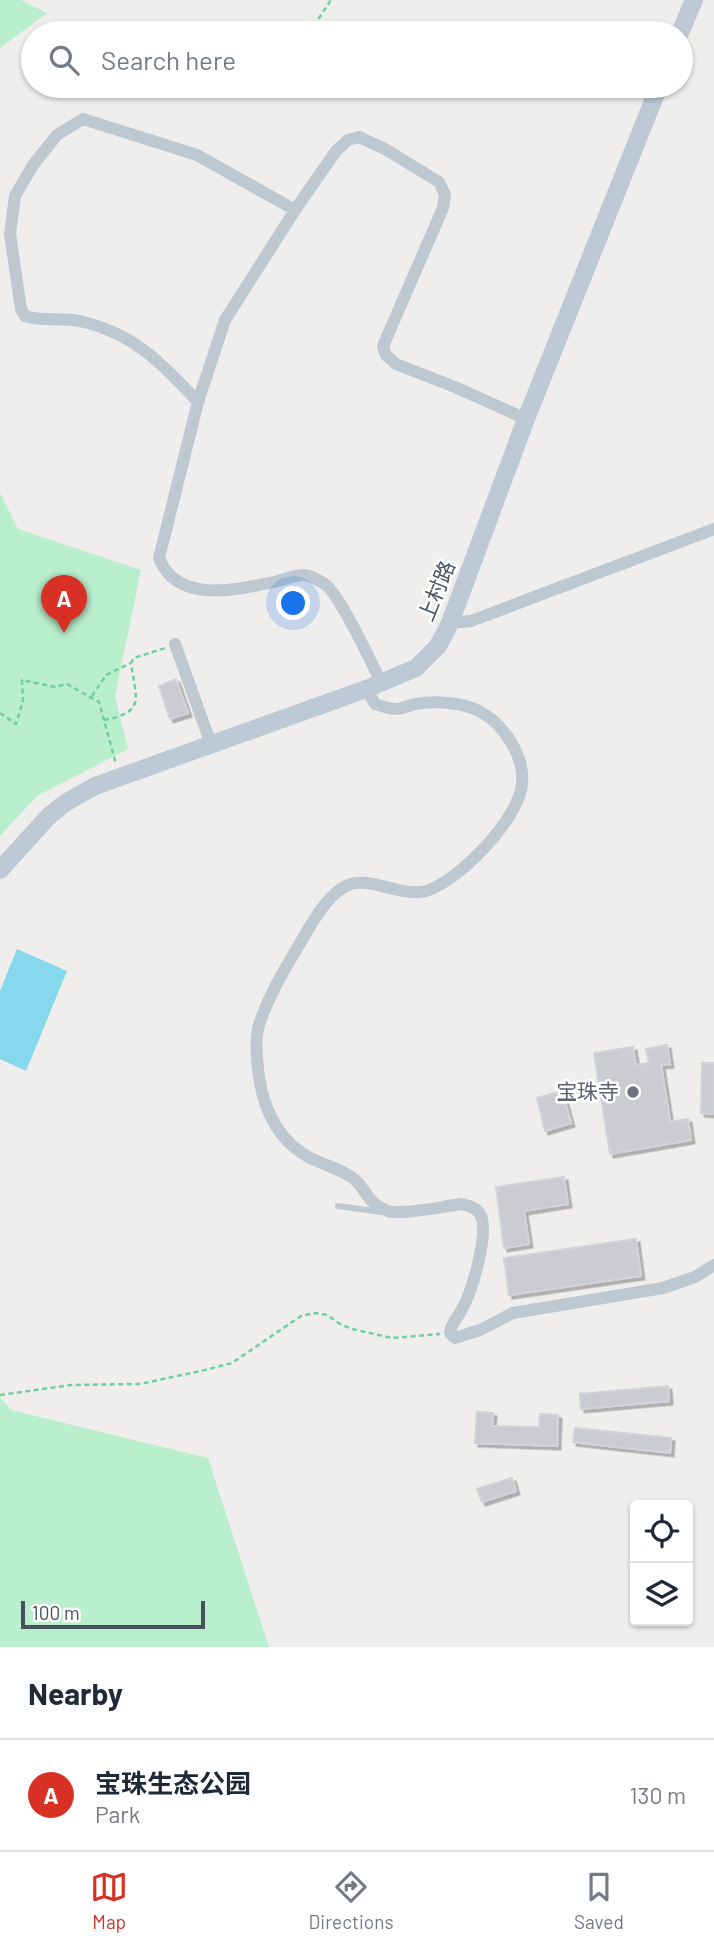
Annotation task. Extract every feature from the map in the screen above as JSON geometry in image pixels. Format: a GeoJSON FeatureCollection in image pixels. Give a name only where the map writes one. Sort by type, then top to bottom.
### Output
{"type":"FeatureCollection","features":[{"type":"Feature","properties":{"kind":"street"},"geometry":{"type":"LineString","coordinates":[[685,21],[694,0]]}},
{"type":"Feature","properties":{"kind":"street","name":"上村路"},"geometry":{"type":"LineString","coordinates":[[0,870],[48,817],[65,803],[95,786],[374,685],[416,667],[438,646],[450,623],[526,419],[654,98]]}},
{"type":"Feature","properties":{"kind":"street"},"geometry":{"type":"LineString","coordinates":[[198,402],[162,363],[127,338],[80,321],[33,319],[25,316],[21,309],[10,234],[15,196],[33,165],[57,135],[83,119],[197,155],[295,209]]}},
{"type":"Feature","properties":{"kind":"street"},"geometry":{"type":"LineString","coordinates":[[526,419],[396,364],[386,355],[383,346],[392,320],[443,208],[445,195],[439,181],[408,162],[359,137],[348,140],[295,209],[225,320],[198,402],[159,558],[163,569],[173,579],[193,589],[209,592],[272,583],[304,575],[326,585],[336,597],[374,685],[375,704],[395,709],[419,703],[448,704],[477,710],[498,723],[512,745],[520,764],[522,785],[515,808],[483,851],[458,874],[426,891],[408,892],[354,881],[341,888],[309,928],[291,958],[258,1027],[257,1063],[262,1098],[278,1129],[289,1143],[303,1154],[354,1179],[373,1202],[390,1213],[461,1204],[472,1206],[481,1215],[483,1237],[471,1285],[463,1308],[450,1327],[450,1333],[455,1338],[480,1330],[513,1313],[663,1289],[695,1277],[714,1265]]}},
{"type":"Feature","properties":{"kind":"street"},"geometry":{"type":"LineString","coordinates":[[450,623],[471,621],[714,529]]}},
{"type":"Feature","properties":{"kind":"street"},"geometry":{"type":"LineString","coordinates":[[175,645],[211,744]]}},
{"type":"Feature","properties":{"kind":"lane"},"geometry":{"type":"LineString","coordinates":[[338,1206],[390,1213]]}},
{"type":"Feature","properties":{"kind":"path"},"geometry":{"type":"LineString","coordinates":[[317,21],[331,0]]}},
{"type":"Feature","properties":{"kind":"path"},"geometry":{"type":"LineString","coordinates":[[91,697],[106,675],[131,663],[134,658],[175,645]]}},
{"type":"Feature","properties":{"kind":"path"},"geometry":{"type":"LineString","coordinates":[[104,720],[131,712],[135,704],[131,663]]}},
{"type":"Feature","properties":{"kind":"path"},"geometry":{"type":"LineString","coordinates":[[0,713],[16,724],[23,701],[22,680],[55,687],[67,684],[99,702],[113,757],[121,776]]}},
{"type":"Feature","properties":{"kind":"path"},"geometry":{"type":"LineString","coordinates":[[0,1395],[71,1385],[140,1384],[232,1363],[301,1316],[315,1313],[327,1315],[352,1329],[392,1338],[450,1333]]}},
{"type":"Feature","properties":{"kind":"green space"},"geometry":{"type":"Polygon","coordinates":[[[0,0],[21,0],[47,13],[36,21],[21,21],[21,32],[0,48],[0,0]]]}},
{"type":"Feature","properties":{"kind":"green space"},"geometry":{"type":"Polygon","coordinates":[[[0,493],[18,529],[141,570],[115,696],[128,749],[37,796],[0,836],[0,493]]]}},
{"type":"Feature","properties":{"kind":"green space"},"geometry":{"type":"Polygon","coordinates":[[[0,1397],[11,1410],[208,1458],[269,1647],[0,1647],[0,1397]]]}},
{"type":"Feature","properties":{"kind":"water"},"geometry":{"type":"Polygon","coordinates":[[[17,949],[67,971],[26,1071],[0,1059],[0,991],[17,949]]]}},
{"type":"Feature","properties":{"kind":"building"},"geometry":{"type":"Polygon","coordinates":[[[176,679],[188,713],[170,719],[159,686],[176,679]]]}},
{"type":"Feature","properties":{"kind":"building","name":"宝珠寺"},"geometry":{"type":"Polygon","coordinates":[[[667,1045],[670,1064],[661,1065],[670,1122],[688,1119],[691,1140],[610,1154],[594,1053],[633,1047],[636,1065],[649,1063],[646,1049],[667,1045]]]}},
{"type":"Feature","properties":{"kind":"building"},"geometry":{"type":"Polygon","coordinates":[[[702,1063],[714,1063],[714,1114],[701,1113],[702,1063]]]}},
{"type":"Feature","properties":{"kind":"building"},"geometry":{"type":"Polygon","coordinates":[[[562,1091],[571,1123],[545,1131],[537,1098],[562,1091]]]}},
{"type":"Feature","properties":{"kind":"building"},"geometry":{"type":"Polygon","coordinates":[[[564,1177],[568,1204],[524,1211],[529,1244],[504,1248],[496,1187],[564,1177]]]}},
{"type":"Feature","properties":{"kind":"building"},"geometry":{"type":"Polygon","coordinates":[[[636,1239],[641,1276],[509,1295],[504,1258],[636,1239]]]}},
{"type":"Feature","properties":{"kind":"building"},"geometry":{"type":"Polygon","coordinates":[[[668,1386],[669,1401],[581,1409],[580,1394],[668,1386]]]}},
{"type":"Feature","properties":{"kind":"building"},"geometry":{"type":"Polygon","coordinates":[[[477,1412],[493,1413],[492,1426],[539,1427],[540,1414],[558,1415],[557,1446],[475,1443],[477,1412]]]}},
{"type":"Feature","properties":{"kind":"building"},"geometry":{"type":"Polygon","coordinates":[[[575,1428],[671,1438],[670,1453],[573,1442],[575,1428]]]}},
{"type":"Feature","properties":{"kind":"building"},"geometry":{"type":"Polygon","coordinates":[[[512,1478],[516,1491],[482,1502],[477,1489],[512,1478]]]}},
{"type":"Feature","properties":{"kind":"place","name":"宝珠生态公园"},"geometry":{"type":"Point","coordinates":[64,633]}},
{"type":"Feature","properties":{"kind":"place","name":"宝珠寺"},"geometry":{"type":"Point","coordinates":[633,1092]}}]}
